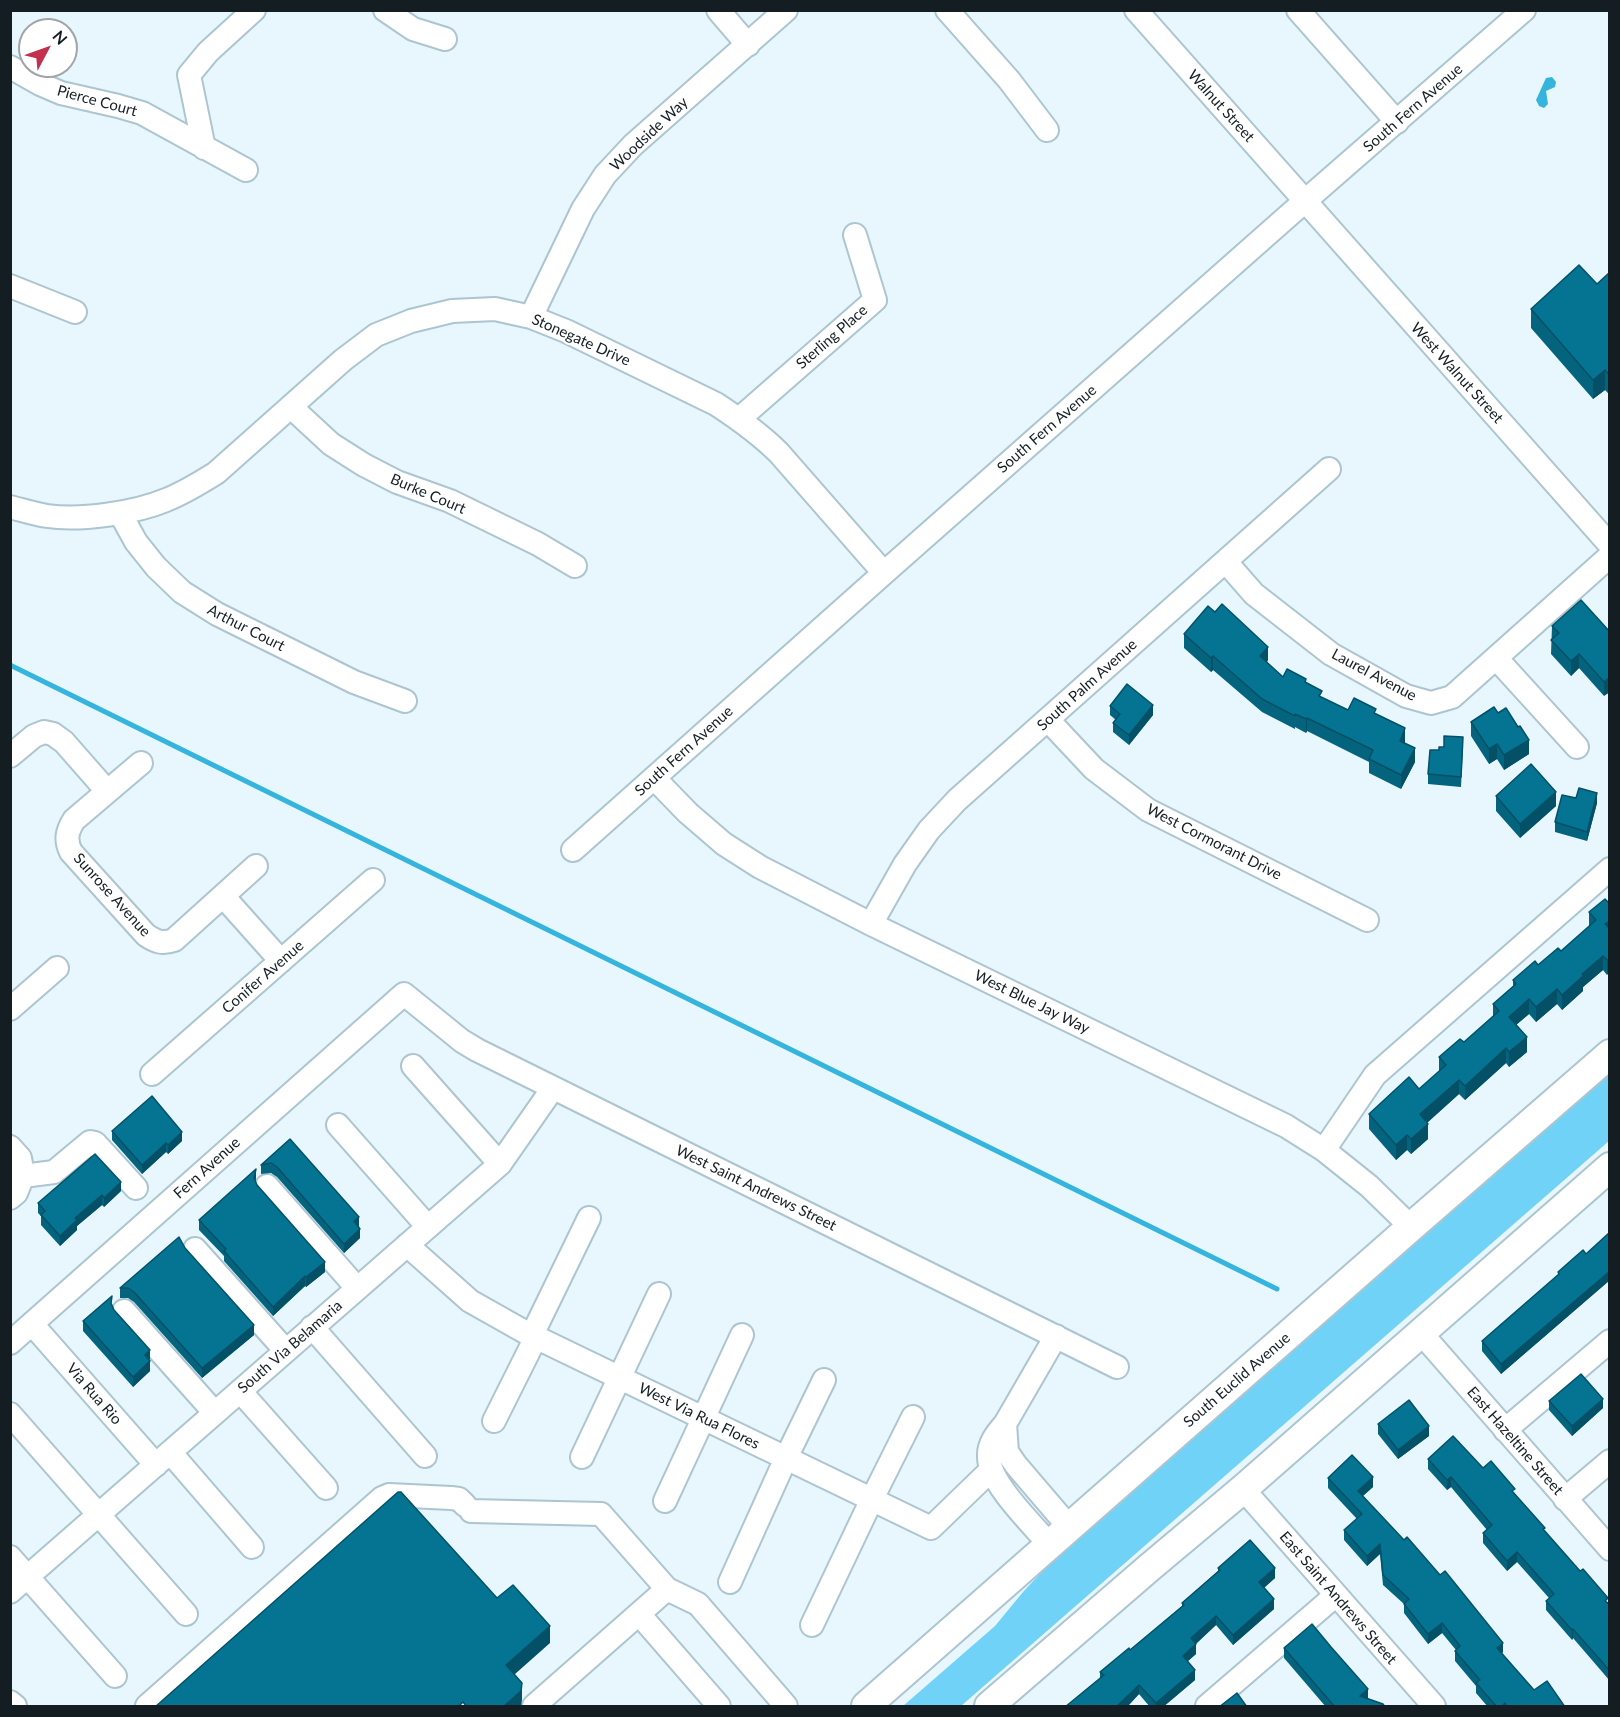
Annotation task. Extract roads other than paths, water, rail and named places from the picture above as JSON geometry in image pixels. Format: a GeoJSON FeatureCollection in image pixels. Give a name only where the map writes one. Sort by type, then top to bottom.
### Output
{"type":"FeatureCollection","features":[{"type":"Feature","properties":{"kind":"main road","name":"South Euclid Avenue"},"geometry":{"type":"LineString","coordinates":[[866,1707],[1610,1054]]}},
{"type":"Feature","properties":{"kind":"main road"},"geometry":{"type":"LineString","coordinates":[[989,1707],[1606,1176]]}},
{"type":"Feature","properties":{"kind":"street"},"geometry":{"type":"LineString","coordinates":[[204,148],[189,75],[208,52],[254,10]]}},
{"type":"Feature","properties":{"kind":"street"},"geometry":{"type":"LineString","coordinates":[[384,10],[413,29],[445,39]]}},
{"type":"Feature","properties":{"kind":"street"},"geometry":{"type":"LineString","coordinates":[[717,10],[748,45]]}},
{"type":"Feature","properties":{"kind":"street","name":"Woodside Way"},"geometry":{"type":"LineString","coordinates":[[531,317],[583,209],[605,175],[633,145],[786,10]]}},
{"type":"Feature","properties":{"kind":"street"},"geometry":{"type":"LineString","coordinates":[[947,10],[1009,80],[1047,130]]}},
{"type":"Feature","properties":{"kind":"street","name":"Walnut Street"},"geometry":{"type":"LineString","coordinates":[[1136,10],[1305,201]]}},
{"type":"Feature","properties":{"kind":"street"},"geometry":{"type":"LineString","coordinates":[[1298,10],[1397,122]]}},
{"type":"Feature","properties":{"kind":"street","name":"South Fern Avenue"},"geometry":{"type":"LineString","coordinates":[[573,850],[1305,201],[1524,10]]}},
{"type":"Feature","properties":{"kind":"street","name":"Pierce Court"},"geometry":{"type":"LineString","coordinates":[[10,67],[61,93],[142,113],[246,170]]}},
{"type":"Feature","properties":{"kind":"street","name":"West Walnut Street"},"geometry":{"type":"LineString","coordinates":[[1305,201],[1610,545]]}},
{"type":"Feature","properties":{"kind":"street","name":"Sterling Place"},"geometry":{"type":"LineString","coordinates":[[739,419],[875,300],[855,235]]}},
{"type":"Feature","properties":{"kind":"street"},"geometry":{"type":"LineString","coordinates":[[10,286],[75,312]]}},
{"type":"Feature","properties":{"kind":"street","name":"Stonegate Drive"},"geometry":{"type":"LineString","coordinates":[[10,507],[48,516],[84,517],[120,513],[165,501],[216,473],[343,360],[376,335],[411,321],[452,311],[495,309],[531,317],[566,331],[717,404],[760,435],[779,453],[884,573]]}},
{"type":"Feature","properties":{"kind":"street","name":"Burke Court"},"geometry":{"type":"LineString","coordinates":[[291,407],[332,444],[364,465],[397,482],[450,501],[537,544],[575,566]]}},
{"type":"Feature","properties":{"kind":"street","name":"South Palm Avenue"},"geometry":{"type":"LineString","coordinates":[[871,924],[905,864],[929,830],[957,800],[1329,469]]}},
{"type":"Feature","properties":{"kind":"street","name":"Arthur Court"},"geometry":{"type":"LineString","coordinates":[[120,513],[136,542],[156,567],[182,592],[217,614],[354,682],[405,701]]}},
{"type":"Feature","properties":{"kind":"street","name":"Laurel Avenue"},"geometry":{"type":"LineString","coordinates":[[1226,562],[1254,594],[1330,654],[1406,696],[1431,704],[1452,697],[1610,556]]}},
{"type":"Feature","properties":{"kind":"street"},"geometry":{"type":"LineString","coordinates":[[1496,658],[1577,747]]}},
{"type":"Feature","properties":{"kind":"street","name":"West Cormorant Drive"},"geometry":{"type":"LineString","coordinates":[[1048,720],[1094,770],[1148,810],[1367,920]]}},
{"type":"Feature","properties":{"kind":"street"},"geometry":{"type":"LineString","coordinates":[[10,756],[34,736],[44,732],[53,734],[64,742],[107,791]]}},
{"type":"Feature","properties":{"kind":"street","name":"Sunrose Avenue"},"geometry":{"type":"LineString","coordinates":[[141,763],[74,820],[67,836],[71,852],[154,941],[165,943],[174,940],[223,896]]}},
{"type":"Feature","properties":{"kind":"street","name":"West Blue Jay Way"},"geometry":{"type":"LineString","coordinates":[[654,778],[688,813],[724,844],[760,867],[871,924],[1286,1126],[1324,1150],[1369,1186],[1411,1227]]}},
{"type":"Feature","properties":{"kind":"street"},"geometry":{"type":"LineString","coordinates":[[256,866],[223,896],[281,961]]}},
{"type":"Feature","properties":{"kind":"street"},"geometry":{"type":"LineString","coordinates":[[1324,1150],[1375,1076],[1610,869]]}},
{"type":"Feature","properties":{"kind":"street","name":"Conifer Avenue"},"geometry":{"type":"LineString","coordinates":[[152,1074],[374,880]]}},
{"type":"Feature","properties":{"kind":"street"},"geometry":{"type":"LineString","coordinates":[[10,1009],[57,968]]}},
{"type":"Feature","properties":{"kind":"street","name":"West Saint Andrews Street"},"geometry":{"type":"LineString","coordinates":[[404,994],[462,1041],[477,1050],[1117,1367]]}},
{"type":"Feature","properties":{"kind":"street","name":"Fern Avenue"},"geometry":{"type":"LineString","coordinates":[[10,1342],[404,994]]}},
{"type":"Feature","properties":{"kind":"street"},"geometry":{"type":"LineString","coordinates":[[413,1066],[500,1164]]}},
{"type":"Feature","properties":{"kind":"street","name":"South Via Belamaria"},"geometry":{"type":"LineString","coordinates":[[10,1592],[500,1164],[553,1088]]}},
{"type":"Feature","properties":{"kind":"street"},"geometry":{"type":"LineString","coordinates":[[338,1125],[428,1227]]}},
{"type":"Feature","properties":{"kind":"street"},"geometry":{"type":"LineString","coordinates":[[23,1176],[54,1172],[90,1142],[95,1143],[136,1188]]}},
{"type":"Feature","properties":{"kind":"street"},"geometry":{"type":"LineString","coordinates":[[10,1147],[21,1158],[23,1176],[16,1193],[10,1197]]}},
{"type":"Feature","properties":{"kind":"street"},"geometry":{"type":"LineString","coordinates":[[267,1186],[357,1288]]}},
{"type":"Feature","properties":{"kind":"street"},"geometry":{"type":"LineString","coordinates":[[494,1421],[589,1218]]}},
{"type":"Feature","properties":{"kind":"street","name":"West Via Rua Flores"},"geometry":{"type":"LineString","coordinates":[[407,1245],[470,1301],[534,1336],[931,1528],[990,1470]]}},
{"type":"Feature","properties":{"kind":"street"},"geometry":{"type":"LineString","coordinates":[[195,1249],[286,1351]]}},
{"type":"Feature","properties":{"kind":"street"},"geometry":{"type":"LineString","coordinates":[[582,1457],[659,1294]]}},
{"type":"Feature","properties":{"kind":"street"},"geometry":{"type":"LineString","coordinates":[[124,1311],[214,1413]]}},
{"type":"Feature","properties":{"kind":"street","name":"Via Rua Rio"},"geometry":{"type":"LineString","coordinates":[[32,1323],[252,1546]]}},
{"type":"Feature","properties":{"kind":"street"},"geometry":{"type":"LineString","coordinates":[[312,1327],[424,1456]]}},
{"type":"Feature","properties":{"kind":"street","name":"East Hazeltine Street"},"geometry":{"type":"LineString","coordinates":[[1421,1333],[1610,1549]]}},
{"type":"Feature","properties":{"kind":"street"},"geometry":{"type":"LineString","coordinates":[[665,1501],[742,1335]]}},
{"type":"Feature","properties":{"kind":"street"},"geometry":{"type":"LineString","coordinates":[[1056,1336],[1005,1424],[994,1437],[988,1455],[990,1470],[1004,1492],[1059,1536]]}},
{"type":"Feature","properties":{"kind":"street"},"geometry":{"type":"LineString","coordinates":[[1505,1430],[1610,1341]]}},
{"type":"Feature","properties":{"kind":"street"},"geometry":{"type":"LineString","coordinates":[[730,1582],[824,1380]]}},
{"type":"Feature","properties":{"kind":"street"},"geometry":{"type":"LineString","coordinates":[[240,1390],[326,1488]]}},
{"type":"Feature","properties":{"kind":"street"},"geometry":{"type":"LineString","coordinates":[[10,1414],[186,1614]]}},
{"type":"Feature","properties":{"kind":"street"},"geometry":{"type":"LineString","coordinates":[[812,1625],[913,1417]]}},
{"type":"Feature","properties":{"kind":"street"},"geometry":{"type":"LineString","coordinates":[[1005,1424],[1007,1452],[1059,1536]]}},
{"type":"Feature","properties":{"kind":"street"},"geometry":{"type":"LineString","coordinates":[[1565,1499],[1610,1461]]}},
{"type":"Feature","properties":{"kind":"street","name":"East Saint Andrews Street"},"geometry":{"type":"LineString","coordinates":[[1243,1490],[1434,1707]]}},
{"type":"Feature","properties":{"kind":"street"},"geometry":{"type":"LineString","coordinates":[[147,1707],[382,1498],[389,1495],[459,1499],[468,1508],[601,1514],[667,1589],[698,1604],[786,1707]]}},
{"type":"Feature","properties":{"kind":"street"},"geometry":{"type":"LineString","coordinates":[[10,1557],[115,1676]]}},
{"type":"Feature","properties":{"kind":"street"},"geometry":{"type":"LineString","coordinates":[[534,1707],[667,1589]]}},
{"type":"Feature","properties":{"kind":"street"},"geometry":{"type":"LineString","coordinates":[[1207,1707],[1336,1596]]}},
{"type":"Feature","properties":{"kind":"street"},"geometry":{"type":"LineString","coordinates":[[639,1614],[719,1707]]}},
{"type":"Feature","properties":{"kind":"street"},"geometry":{"type":"LineString","coordinates":[[10,1702],[15,1707]]}},
{"type":"Feature","properties":{"kind":"waterway"},"geometry":{"type":"LineString","coordinates":[[10,665],[1277,1289]]}}]}
